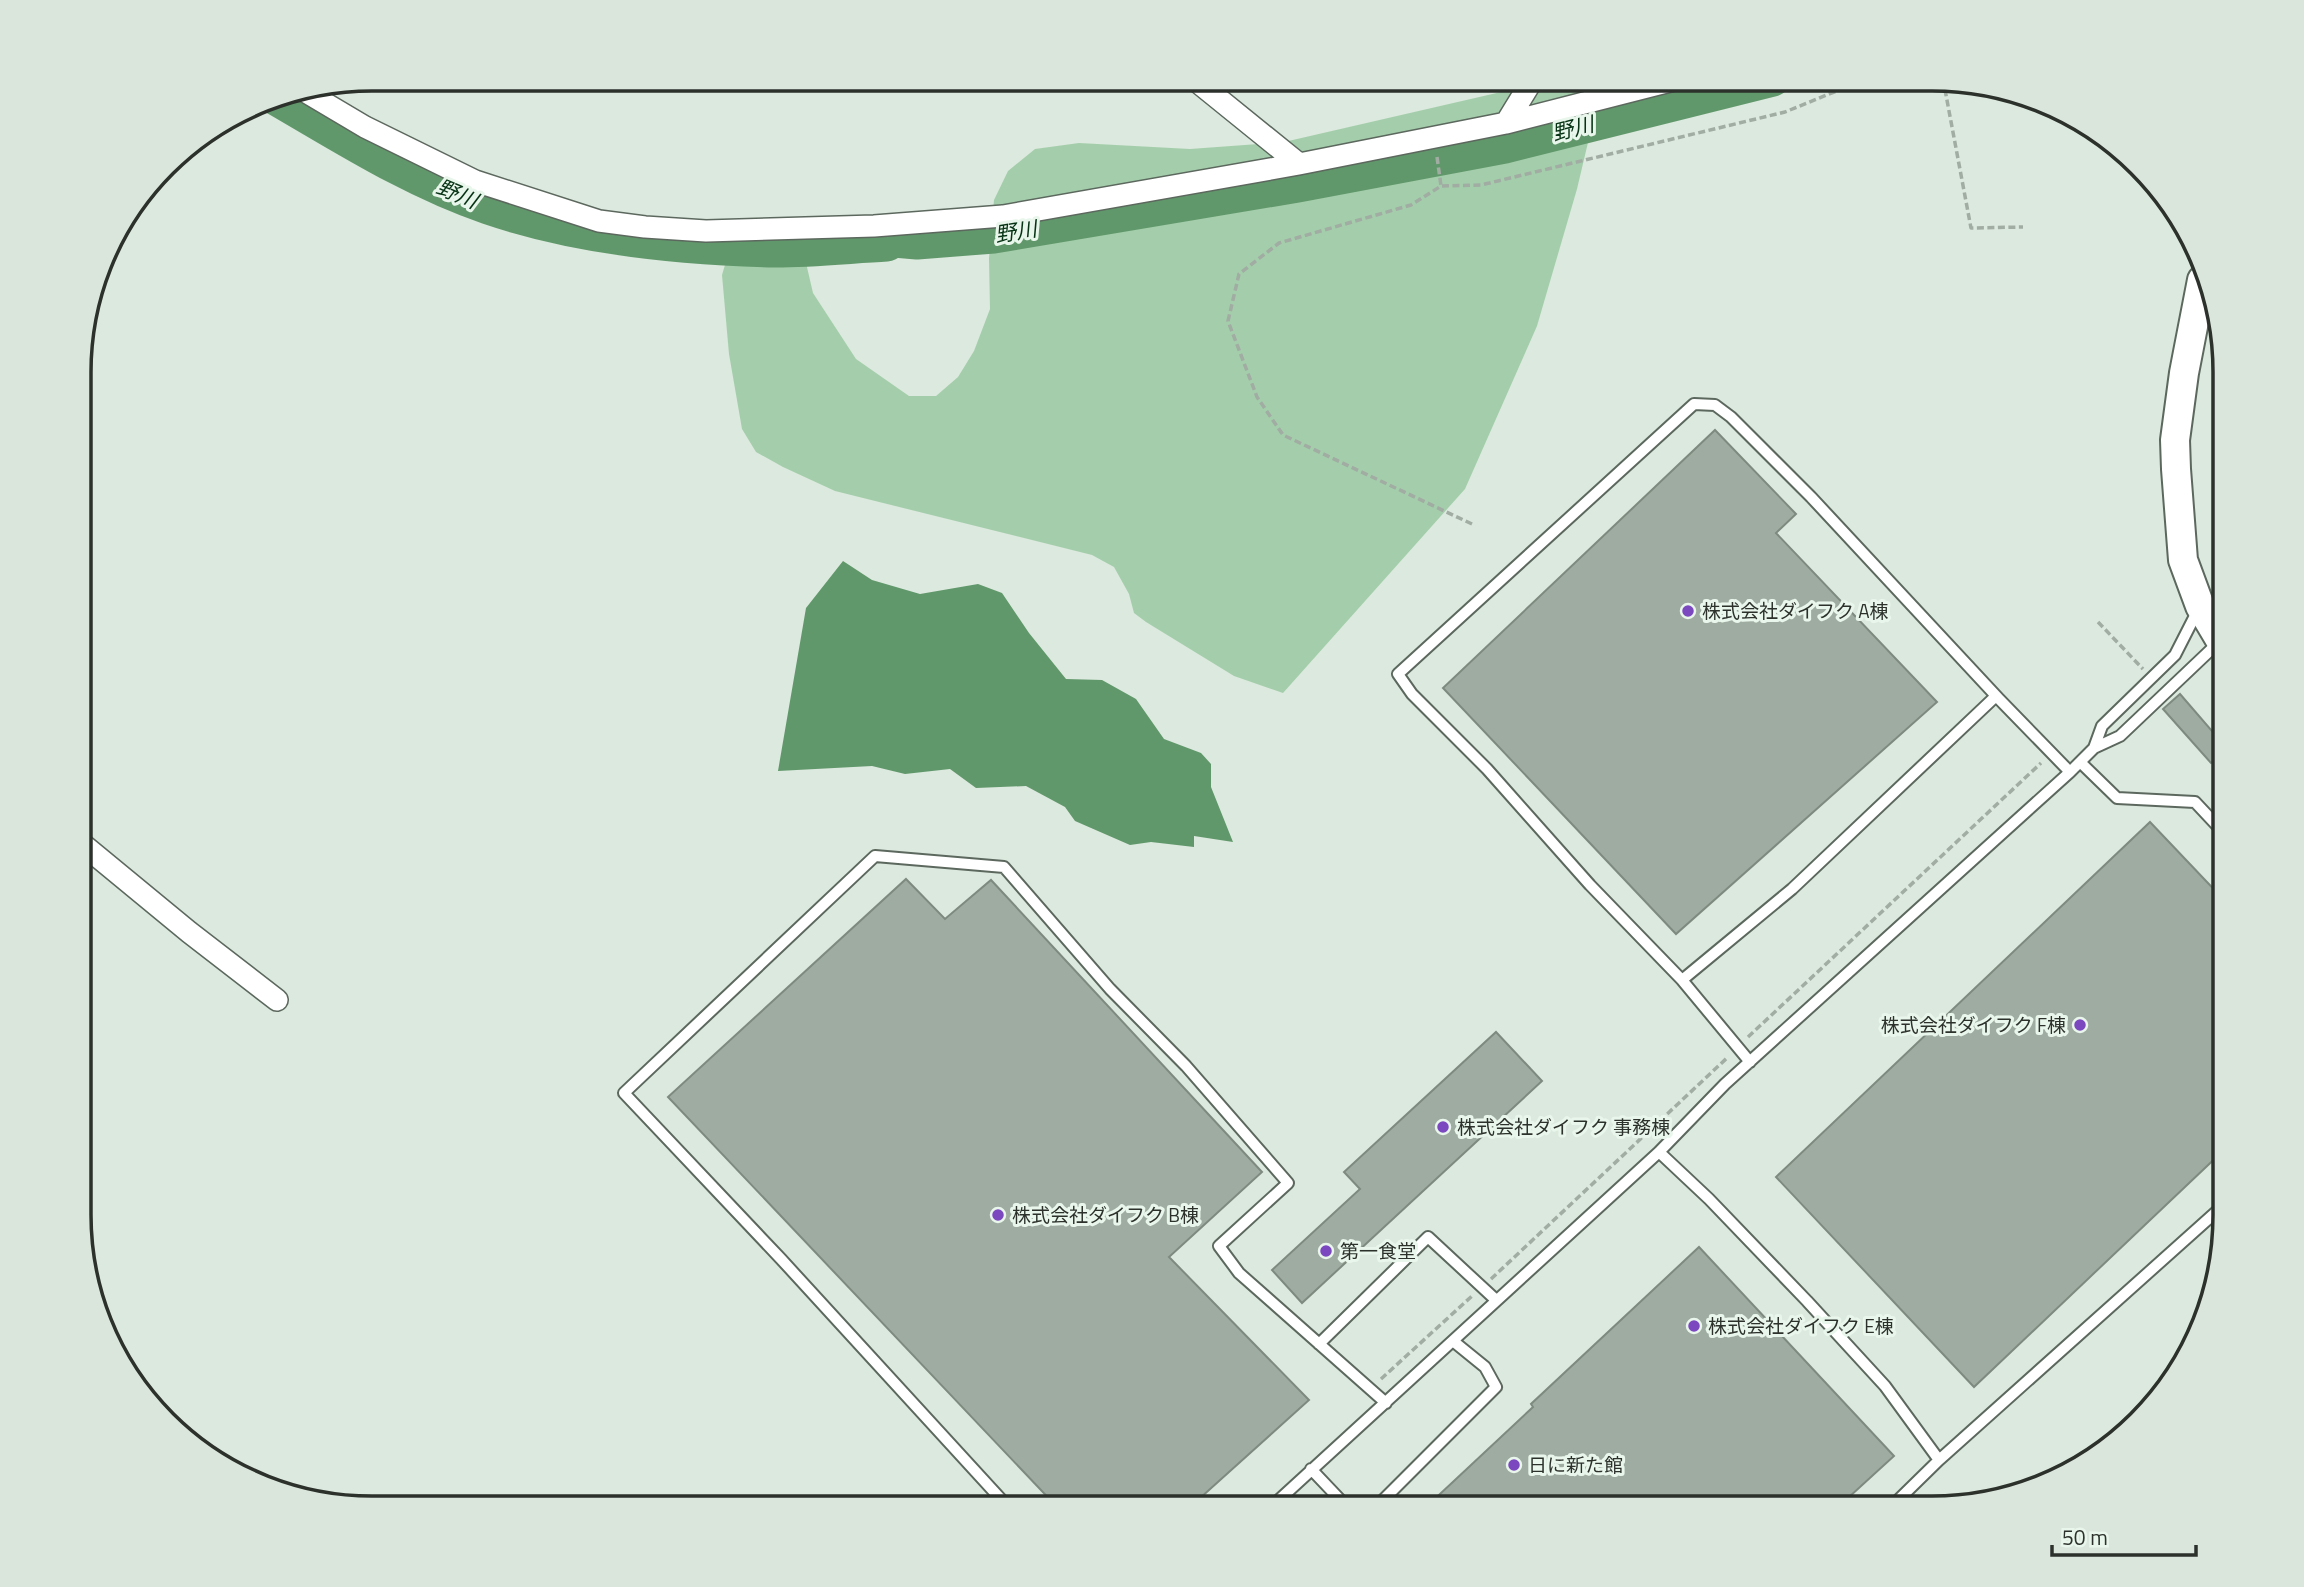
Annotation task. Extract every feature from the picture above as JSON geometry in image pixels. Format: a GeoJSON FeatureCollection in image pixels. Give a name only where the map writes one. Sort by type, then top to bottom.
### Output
{"type":"FeatureCollection","features":[{"type":"Feature","properties":{"kind":"street"},"geometry":{"type":"LineString","coordinates":[[1209,91],[1299,164]]}},
{"type":"Feature","properties":{"kind":"street"},"geometry":{"type":"LineString","coordinates":[[1506,123],[1526,91]]}},
{"type":"Feature","properties":{"kind":"street"},"geometry":{"type":"LineString","coordinates":[[314,97],[365,127],[475,181],[599,220],[706,232],[874,226],[1003,216],[1299,164],[1506,123],[1631,91]]}},
{"type":"Feature","properties":{"kind":"street"},"geometry":{"type":"LineString","coordinates":[[2201,291],[2184,373],[2175,440],[2183,560],[2200,606],[2213,628]]}},
{"type":"Feature","properties":{"kind":"street"},"geometry":{"type":"LineString","coordinates":[[91,851],[276,1000]]}},
{"type":"Feature","properties":{"kind":"lane"},"geometry":{"type":"LineString","coordinates":[[1750,1062],[1682,980],[1590,885],[1487,769],[1412,694],[1398,674],[1684,413],[1694,404],[1715,405],[1731,417],[1811,497],[2070,772]]}},
{"type":"Feature","properties":{"kind":"lane"},"geometry":{"type":"LineString","coordinates":[[2094,748],[2102,726],[2175,655],[2200,606]]}},
{"type":"Feature","properties":{"kind":"lane"},"geometry":{"type":"LineString","coordinates":[[1283,1496],[1659,1152],[1750,1062],[2094,748],[2120,736],[2213,652]]}},
{"type":"Feature","properties":{"kind":"lane"},"geometry":{"type":"LineString","coordinates":[[1682,980],[1792,889],[1996,696]]}},
{"type":"Feature","properties":{"kind":"lane"},"geometry":{"type":"LineString","coordinates":[[2080,762],[2117,798],[2195,802],[2213,821]]}},
{"type":"Feature","properties":{"kind":"lane"},"geometry":{"type":"LineString","coordinates":[[998,1496],[781,1259],[624,1093],[875,856],[1004,867],[1110,989],[1186,1066],[1288,1183],[1219,1246],[1239,1273],[1386,1403]]}},
{"type":"Feature","properties":{"kind":"lane"},"geometry":{"type":"LineString","coordinates":[[1659,1152],[1780,1273],[1885,1386],[1939,1460]]}},
{"type":"Feature","properties":{"kind":"lane"},"geometry":{"type":"LineString","coordinates":[[1902,1496],[2213,1215]]}},
{"type":"Feature","properties":{"kind":"lane"},"geometry":{"type":"LineString","coordinates":[[1319,1344],[1428,1237],[1496,1300]]}},
{"type":"Feature","properties":{"kind":"lane"},"geometry":{"type":"LineString","coordinates":[[1387,1496],[1496,1387],[1485,1367],[1453,1341]]}},
{"type":"Feature","properties":{"kind":"lane"},"geometry":{"type":"LineString","coordinates":[[1311,1469],[1337,1496]]}},
{"type":"Feature","properties":{"kind":"path"},"geometry":{"type":"LineString","coordinates":[[1472,524],[1283,435],[1256,397],[1228,321],[1239,274],[1279,243],[1411,205],[1441,186],[1481,185],[1772,115],[1835,91]]}},
{"type":"Feature","properties":{"kind":"path"},"geometry":{"type":"LineString","coordinates":[[1945,92],[1971,228],[2023,227]]}},
{"type":"Feature","properties":{"kind":"path"},"geometry":{"type":"LineString","coordinates":[[1433,137],[1441,186]]}},
{"type":"Feature","properties":{"kind":"path"},"geometry":{"type":"LineString","coordinates":[[2098,622],[2151,678]]}},
{"type":"Feature","properties":{"kind":"path"},"geometry":{"type":"LineString","coordinates":[[1748,1038],[2045,760]]}},
{"type":"Feature","properties":{"kind":"path"},"geometry":{"type":"LineString","coordinates":[[1490,1279],[1732,1053]]}},
{"type":"Feature","properties":{"kind":"path"},"geometry":{"type":"LineString","coordinates":[[1381,1379],[1473,1294]]}},
{"type":"Feature","properties":{"kind":"shaded area"},"geometry":{"type":"Polygon","coordinates":[[[1506,91],[1600,91],[1577,189],[1537,326],[1465,489],[1283,693],[1234,676],[1146,622],[1134,613],[1129,594],[1114,567],[1092,555],[835,491],[756,452],[742,429],[729,354],[722,275],[735,231],[755,221],[769,219],[782,224],[800,237],[813,293],[856,359],[909,396],[936,396],[958,377],[974,351],[990,309],[989,258],[994,200],[1008,171],[1035,149],[1079,143],[1190,149],[1284,142],[1506,91]]]}},
{"type":"Feature","properties":{"kind":"shaded area"},"geometry":{"type":"Polygon","coordinates":[[[843,561],[872,580],[920,594],[978,584],[1002,593],[1029,633],[1066,679],[1102,680],[1136,699],[1164,739],[1201,753],[1211,764],[1211,787],[1233,842],[1194,836],[1194,847],[1151,842],[1130,845],[1075,821],[1065,807],[1026,786],[976,788],[950,769],[905,774],[872,766],[778,771],[806,608],[843,561]]]}},
{"type":"Feature","properties":{"kind":"building","name":"株式会社ダイフク A棟"},"geometry":{"type":"Polygon","coordinates":[[[1715,430],[1796,514],[1776,533],[1937,702],[1676,934],[1443,688],[1715,430]]]}},
{"type":"Feature","properties":{"kind":"building"},"geometry":{"type":"Polygon","coordinates":[[[2180,694],[2213,732],[2213,761],[2211,763],[2163,709],[2180,694]]]}},
{"type":"Feature","properties":{"kind":"building","name":"株式会社ダイフク F棟"},"geometry":{"type":"Polygon","coordinates":[[[2150,822],[2213,888],[2213,1160],[1974,1387],[1776,1177],[2150,822]]]}},
{"type":"Feature","properties":{"kind":"building","name":"株式会社ダイフク B棟"},"geometry":{"type":"Polygon","coordinates":[[[906,879],[945,919],[991,880],[1262,1172],[1169,1257],[1309,1400],[1202,1496],[1047,1496],[668,1097],[906,879]]]}},
{"type":"Feature","properties":{"kind":"building","name":"株式会社ダイフク 事務棟"},"geometry":{"type":"Polygon","coordinates":[[[1496,1032],[1542,1081],[1302,1303],[1272,1270],[1360,1189],[1344,1172],[1496,1032]]]}},
{"type":"Feature","properties":{"kind":"building","name":"株式会社ダイフク E棟"},"geometry":{"type":"Polygon","coordinates":[[[1699,1247],[1894,1456],[1850,1496],[1438,1496],[1533,1407],[1531,1404],[1699,1247]]]}},
{"type":"Feature","properties":{"kind":"waterway","name":"野川"},"geometry":{"type":"LineString","coordinates":[[287,104],[433,185],[523,218],[594,234],[667,244],[776,250],[887,244],[894,240],[917,242],[994,236],[1298,185],[1505,146],[1725,91]]}},
{"type":"Feature","properties":{"kind":"place","name":"株式会社ダイフク A棟"},"geometry":{"type":"Point","coordinates":[1688,611]}},
{"type":"Feature","properties":{"kind":"place","name":"株式会社ダイフク F棟"},"geometry":{"type":"Point","coordinates":[2080,1025]}},
{"type":"Feature","properties":{"kind":"place","name":"株式会社ダイフク 事務棟"},"geometry":{"type":"Point","coordinates":[1443,1127]}},
{"type":"Feature","properties":{"kind":"place","name":"株式会社ダイフク B棟"},"geometry":{"type":"Point","coordinates":[998,1215]}},
{"type":"Feature","properties":{"kind":"place","name":"第一食堂"},"geometry":{"type":"Point","coordinates":[1326,1251]}},
{"type":"Feature","properties":{"kind":"place","name":"株式会社ダイフク E棟"},"geometry":{"type":"Point","coordinates":[1694,1326]}},
{"type":"Feature","properties":{"kind":"place","name":"日に新た館"},"geometry":{"type":"Point","coordinates":[1514,1465]}}]}
